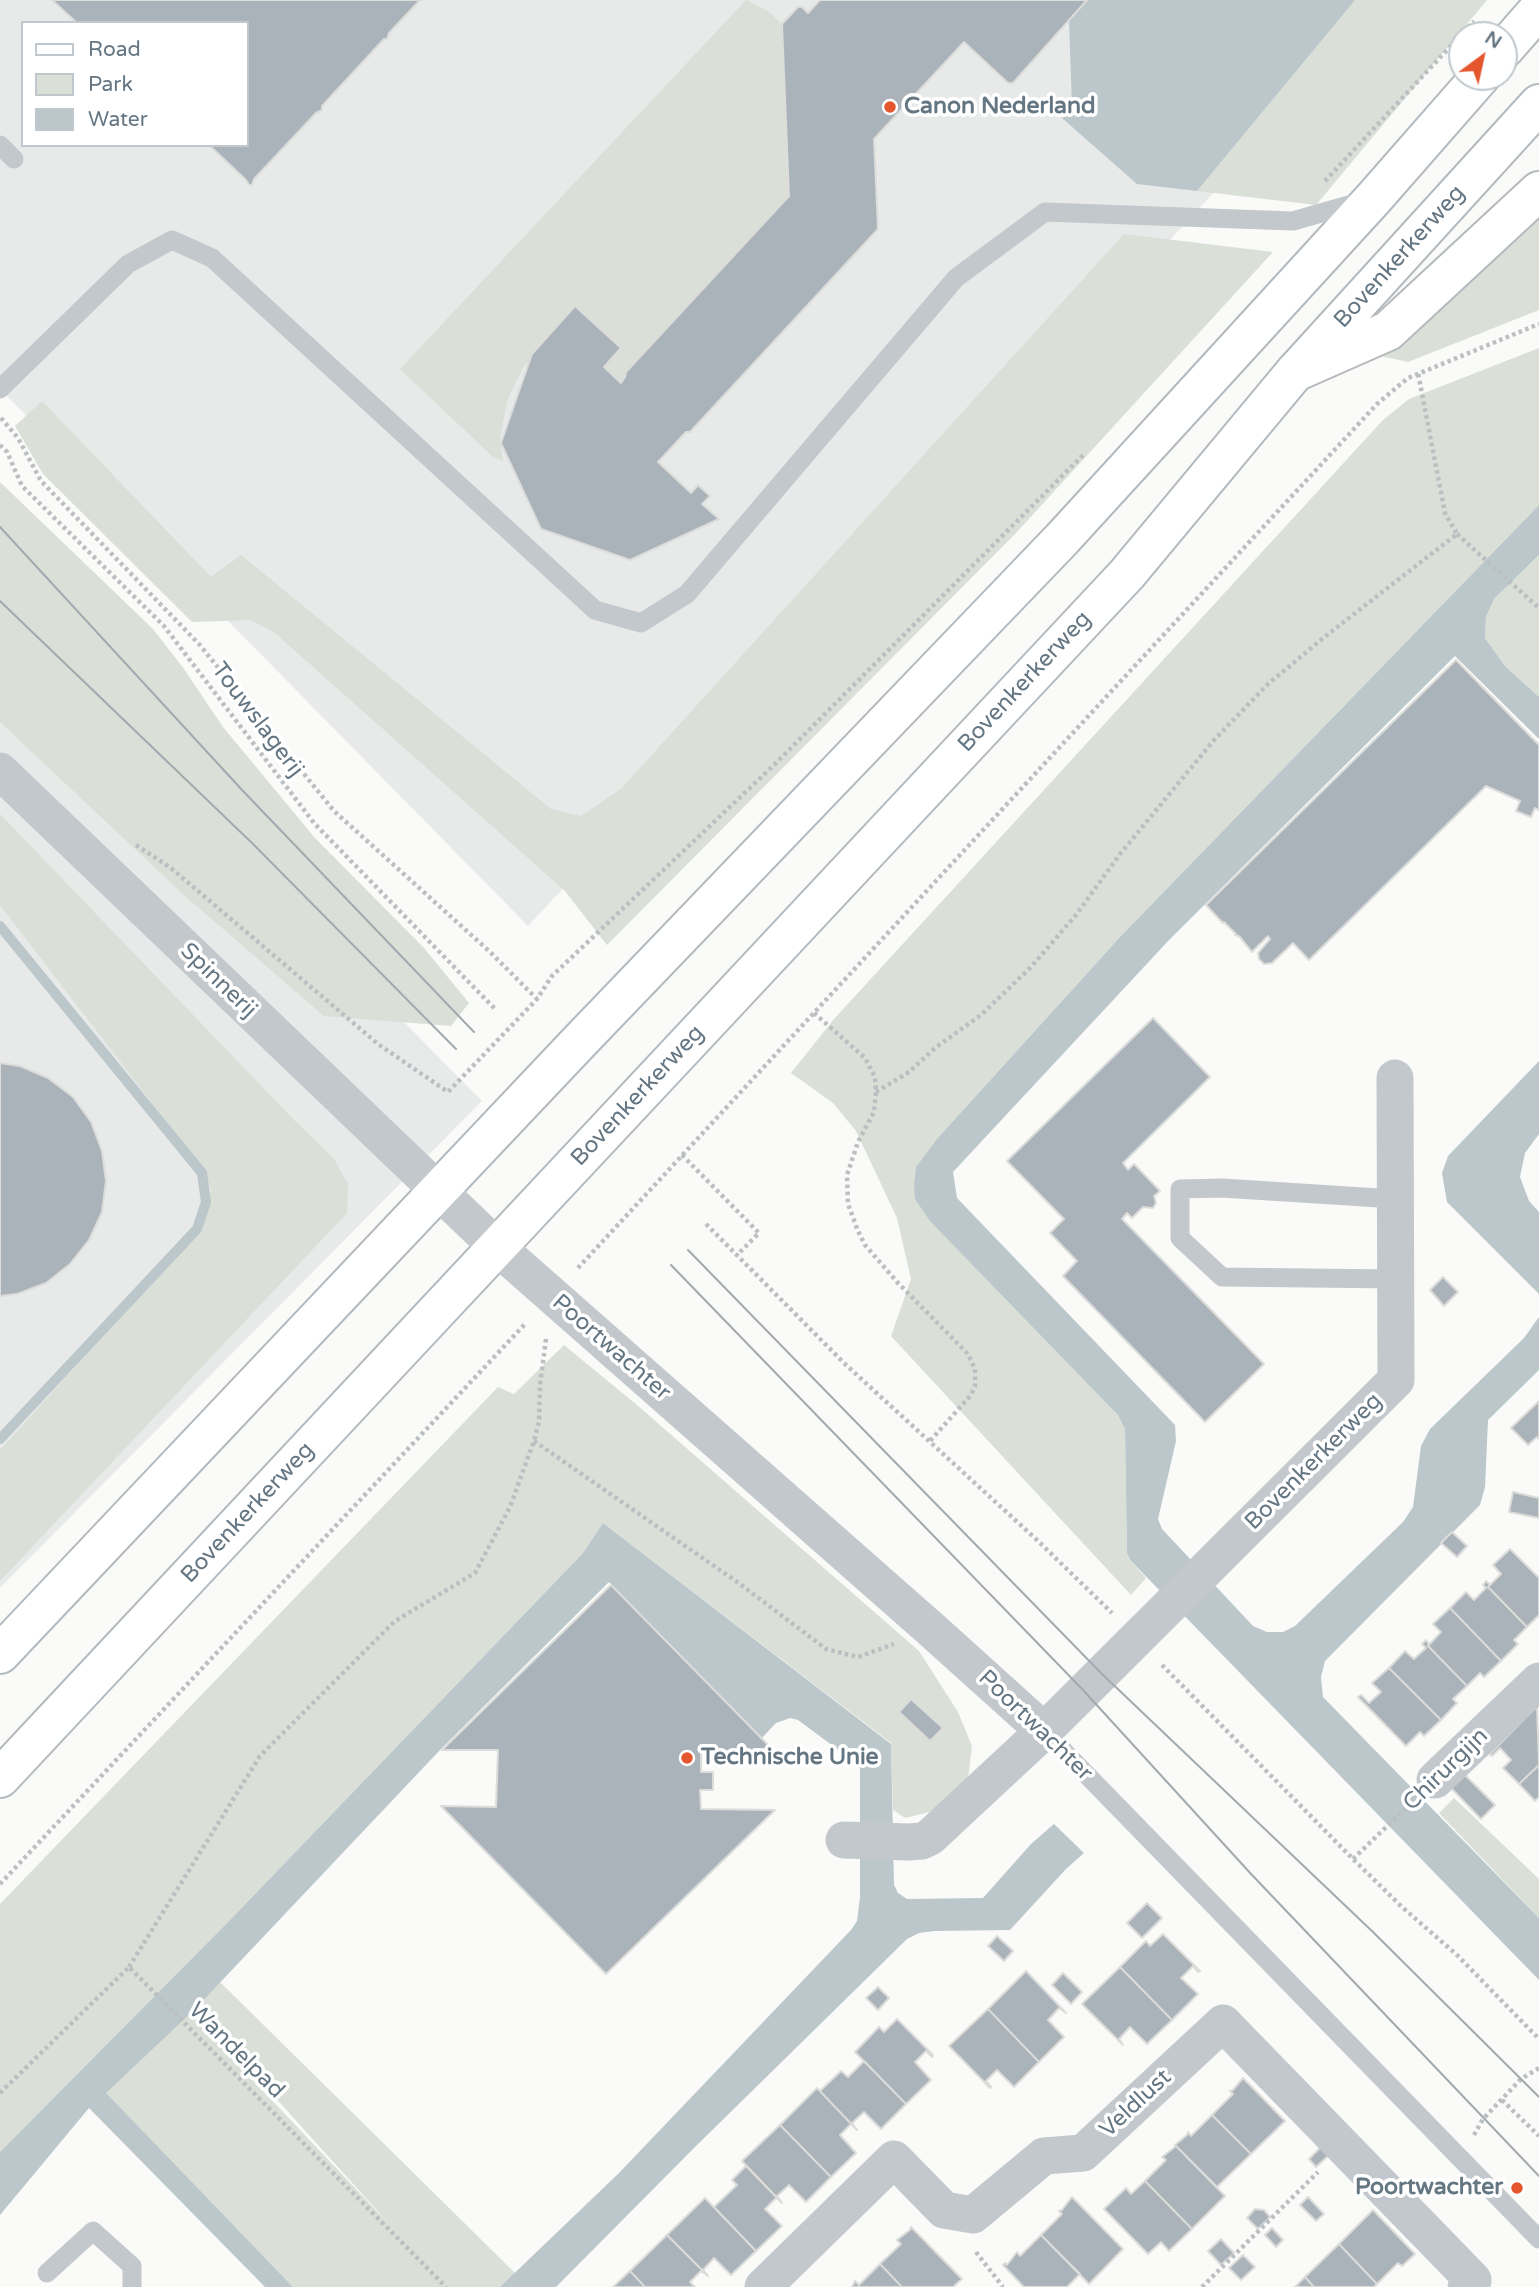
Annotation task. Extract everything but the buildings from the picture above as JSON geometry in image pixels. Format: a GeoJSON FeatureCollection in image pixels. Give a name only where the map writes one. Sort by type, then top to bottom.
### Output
{"type":"FeatureCollection","features":[{"type":"Feature","properties":{"kind":"main road"},"geometry":{"type":"LineString","coordinates":[[1518,33],[1539,9]]}},
{"type":"Feature","properties":{"kind":"main road"},"geometry":{"type":"LineString","coordinates":[[0,1654],[437,1191],[1062,539],[1374,198],[1468,91]]}},
{"type":"Feature","properties":{"kind":"main road","name":"Bovenkerkerweg"},"geometry":{"type":"LineString","coordinates":[[0,1779],[1127,574],[1295,372],[1539,104]]}},
{"type":"Feature","properties":{"kind":"main road"},"geometry":{"type":"LineString","coordinates":[[1295,372],[1388,331],[1539,191]]}},
{"type":"Feature","properties":{"kind":"street","name":"Spinnerij"},"geometry":{"type":"LineString","coordinates":[[0,771],[437,1191]]}},
{"type":"Feature","properties":{"kind":"street","name":"Bovenkerkerweg"},"geometry":{"type":"LineString","coordinates":[[844,1840],[909,1842],[930,1837],[1044,1731],[1396,1380],[1395,1078]]}},
{"type":"Feature","properties":{"kind":"street"},"geometry":{"type":"LineString","coordinates":[[437,1191],[497,1247]]}},
{"type":"Feature","properties":{"kind":"street","name":"Poortwachter"},"geometry":{"type":"LineString","coordinates":[[497,1247],[1044,1731]]}},
{"type":"Feature","properties":{"kind":"street","name":"Chirurgijn"},"geometry":{"type":"LineString","coordinates":[[1435,1780],[1539,1681]]}},
{"type":"Feature","properties":{"kind":"street","name":"Veldlust"},"geometry":{"type":"LineString","coordinates":[[763,2287],[894,2159],[944,2210],[973,2214],[1044,2156],[1083,2153],[1223,2023],[1473,2280],[1466,2287]]}},
{"type":"Feature","properties":{"kind":"lane"},"geometry":{"type":"LineString","coordinates":[[0,389],[128,264],[172,240],[212,258],[595,610],[641,623],[687,594],[956,278],[1045,212],[1290,220],[1374,198]]}},
{"type":"Feature","properties":{"kind":"lane"},"geometry":{"type":"LineString","coordinates":[[1395,1199],[1222,1188],[1180,1189],[1180,1238],[1222,1277],[1396,1279]]}},
{"type":"Feature","properties":{"kind":"lane","name":"Poortwachter"},"geometry":{"type":"LineString","coordinates":[[1044,1731],[1539,2239]]}},
{"type":"Feature","properties":{"kind":"lane"},"geometry":{"type":"LineString","coordinates":[[47,2273],[93,2231],[132,2266],[132,2287]]}},
{"type":"Feature","properties":{"kind":"path"},"geometry":{"type":"LineString","coordinates":[[1290,220],[1474,20]]}},
{"type":"Feature","properties":{"kind":"path"},"geometry":{"type":"LineString","coordinates":[[0,1884],[552,1296],[1377,404],[1418,373],[1539,324]]}},
{"type":"Feature","properties":{"kind":"path"},"geometry":{"type":"LineString","coordinates":[[1418,373],[1445,513],[1457,534],[1539,608]]}},
{"type":"Feature","properties":{"kind":"path"},"geometry":{"type":"LineString","coordinates":[[0,418],[18,438],[41,481],[199,644],[334,811],[489,951],[537,999]]}},
{"type":"Feature","properties":{"kind":"path","name":"Touwslagerij"},"geometry":{"type":"LineString","coordinates":[[0,445],[7,452],[22,486],[164,626],[314,823],[496,1010]]}},
{"type":"Feature","properties":{"kind":"path"},"geometry":{"type":"LineString","coordinates":[[126,839],[172,868],[378,1044],[448,1092],[537,999],[552,976],[776,763],[1087,450]]}},
{"type":"Feature","properties":{"kind":"path"},"geometry":{"type":"LineString","coordinates":[[876,1092],[909,1072],[935,1048],[981,1015],[1031,967],[1076,915],[1120,855],[1214,740],[1268,684],[1326,635],[1457,534]]}},
{"type":"Feature","properties":{"kind":"path"},"geometry":{"type":"LineString","coordinates":[[814,1013],[865,1058],[875,1077],[874,1112],[858,1142],[847,1175],[848,1204],[865,1245],[898,1283],[968,1354],[975,1369],[975,1386],[971,1395],[930,1441]]}},
{"type":"Feature","properties":{"kind":"path"},"geometry":{"type":"LineString","coordinates":[[682,1155],[759,1233],[737,1255]]}},
{"type":"Feature","properties":{"kind":"path"},"geometry":{"type":"LineString","coordinates":[[706,1224],[845,1364],[1088,1588],[1148,1628],[1353,1859],[1457,1955],[1539,2039]]}},
{"type":"Feature","properties":{"kind":"path"},"geometry":{"type":"LineString","coordinates":[[0,2093],[129,1967],[260,1756],[395,1621],[475,1573],[510,1507],[534,1441],[539,1422],[540,1385],[552,1296]]}},
{"type":"Feature","properties":{"kind":"path"},"geometry":{"type":"LineString","coordinates":[[534,1441],[740,1584],[826,1649],[858,1657],[933,1630]]}},
{"type":"Feature","properties":{"kind":"path","name":"Chirurgijn"},"geometry":{"type":"LineString","coordinates":[[1353,1859],[1435,1780]]}},
{"type":"Feature","properties":{"kind":"path","name":"Wandelpad"},"geometry":{"type":"LineString","coordinates":[[129,1967],[446,2287]]}},
{"type":"Feature","properties":{"kind":"path"},"geometry":{"type":"LineString","coordinates":[[1456,2155],[1471,2140],[1483,2119],[1521,2079],[1539,2068]]}},
{"type":"Feature","properties":{"kind":"path"},"geometry":{"type":"LineString","coordinates":[[1502,2100],[1539,2136]]}},
{"type":"Feature","properties":{"kind":"path"},"geometry":{"type":"LineString","coordinates":[[1202,2287],[1343,2147]]}},
{"type":"Feature","properties":{"kind":"shaded area"},"geometry":{"type":"Polygon","coordinates":[[[0,0],[1394,0],[528,926],[0,389],[0,0]]]}},
{"type":"Feature","properties":{"kind":"shaded area"},"geometry":{"type":"Polygon","coordinates":[[[0,613],[482,1101],[0,1588],[0,613]]]}},
{"type":"Feature","properties":{"kind":"green space"},"geometry":{"type":"Polygon","coordinates":[[[746,0],[769,12],[782,24],[788,199],[619,383],[603,368],[621,350],[578,310],[524,366],[507,401],[500,439],[503,461],[492,456],[400,369],[746,0]]]}},
{"type":"Feature","properties":{"kind":"green space"},"geometry":{"type":"Polygon","coordinates":[[[1355,0],[1487,0],[1469,21],[1448,21],[1448,47],[1316,205],[1197,191],[1355,0]]]}},
{"type":"Feature","properties":{"kind":"green space"},"geometry":{"type":"Polygon","coordinates":[[[1539,218],[1539,310],[1408,362],[1381,356],[1539,218]]]}},
{"type":"Feature","properties":{"kind":"green space"},"geometry":{"type":"Polygon","coordinates":[[[1124,234],[1273,252],[1016,533],[607,945],[564,890],[275,633],[251,620],[192,622],[43,474],[15,426],[42,401],[211,577],[241,555],[551,809],[581,816],[621,789],[1124,234]]]}},
{"type":"Feature","properties":{"kind":"green space"},"geometry":{"type":"Polygon","coordinates":[[[1539,348],[1539,505],[1119,938],[936,1140],[916,1167],[915,1199],[1118,1415],[1125,1429],[1127,1553],[1146,1578],[1131,1595],[891,1336],[911,1279],[897,1218],[856,1131],[833,1103],[791,1073],[834,1019],[1383,420],[1409,399],[1539,348]]]}},
{"type":"Feature","properties":{"kind":"green space"},"geometry":{"type":"Polygon","coordinates":[[[0,482],[153,629],[223,727],[315,838],[424,948],[469,1003],[451,1026],[324,1016],[185,896],[0,722],[0,482]]]}},
{"type":"Feature","properties":{"kind":"green space"},"geometry":{"type":"Polygon","coordinates":[[[1539,555],[1539,697],[1505,666],[1485,638],[1486,617],[1494,599],[1539,555]]]}},
{"type":"Feature","properties":{"kind":"green space"},"geometry":{"type":"Polygon","coordinates":[[[0,814],[334,1159],[348,1184],[347,1213],[0,1581],[0,1450],[179,1252],[206,1214],[211,1189],[201,1169],[178,1137],[0,905],[0,814]]]}},
{"type":"Feature","properties":{"kind":"green space"},"geometry":{"type":"Polygon","coordinates":[[[564,1345],[637,1405],[919,1651],[958,1712],[972,1746],[968,1779],[937,1810],[905,1818],[893,1810],[891,1743],[603,1523],[583,1553],[230,1920],[0,2152],[0,1904],[498,1387],[514,1394],[564,1345]]]}},
{"type":"Feature","properties":{"kind":"green space"},"geometry":{"type":"Polygon","coordinates":[[[1454,1798],[1539,1879],[1539,1918],[1439,1813],[1454,1798]]]}},
{"type":"Feature","properties":{"kind":"green space"},"geometry":{"type":"Polygon","coordinates":[[[220,1982],[515,2273],[500,2287],[293,2287],[105,2093],[220,1982]],[[198,2012],[211,2036],[392,2227],[198,2012]]]}},
{"type":"Feature","properties":{"kind":"water"},"geometry":{"type":"Polygon","coordinates":[[[1087,0],[1355,0],[1197,191],[1137,184],[1062,118],[1069,113],[1072,106],[1069,21],[1087,0]]]}},
{"type":"Feature","properties":{"kind":"water"},"geometry":{"type":"Polygon","coordinates":[[[1539,505],[1539,555],[1494,599],[1486,617],[1485,638],[1505,666],[1539,697],[1539,739],[1455,656],[1170,939],[953,1172],[957,1198],[1175,1425],[1176,1441],[1158,1519],[1162,1529],[1253,1626],[1267,1632],[1283,1632],[1295,1626],[1403,1522],[1413,1507],[1421,1446],[1430,1429],[1524,1338],[1539,1317],[1539,1370],[1488,1420],[1485,1487],[1480,1505],[1325,1661],[1321,1677],[1323,1697],[1539,1918],[1539,1980],[1131,1561],[1127,1553],[1125,1429],[1118,1415],[930,1221],[915,1199],[914,1185],[916,1167],[936,1140],[1119,938],[1539,505]]]}},
{"type":"Feature","properties":{"kind":"water"},"geometry":{"type":"Polygon","coordinates":[[[1539,1061],[1539,1134],[1525,1153],[1520,1177],[1529,1201],[1539,1212],[1539,1294],[1447,1202],[1442,1173],[1448,1156],[1539,1061]]]}},
{"type":"Feature","properties":{"kind":"water"},"geometry":{"type":"Polygon","coordinates":[[[603,1523],[891,1744],[894,1885],[898,1893],[907,1899],[983,1898],[1031,1844],[1054,1824],[1084,1853],[1010,1930],[934,1931],[919,1933],[907,1939],[556,2287],[500,2287],[619,2173],[857,1921],[860,1897],[860,1766],[798,1720],[790,1718],[776,1723],[762,1738],[609,1582],[440,1750],[195,2009],[106,2093],[293,2287],[265,2287],[89,2108],[0,2215],[0,2152],[230,1920],[583,1553],[603,1523]]]}},
{"type":"Feature","properties":{"kind":"waterway"},"geometry":{"type":"LineString","coordinates":[[0,926],[202,1173],[206,1202],[197,1229],[0,1439]]}},
{"type":"Feature","properties":{"kind":"tram line"},"geometry":{"type":"LineString","coordinates":[[0,527],[243,791],[474,1032]]}},
{"type":"Feature","properties":{"kind":"tram line"},"geometry":{"type":"LineString","coordinates":[[0,601],[252,843],[456,1049]]}},
{"type":"Feature","properties":{"kind":"tram line"},"geometry":{"type":"LineString","coordinates":[[688,1250],[1101,1673],[1374,1933],[1539,2097]]}},
{"type":"Feature","properties":{"kind":"tram line"},"geometry":{"type":"LineString","coordinates":[[671,1265],[1083,1690],[1252,1875],[1539,2176]]}},
{"type":"Feature","properties":{"kind":"place","name":"Canon Nederland"},"geometry":{"type":"Point","coordinates":[890,107]}},
{"type":"Feature","properties":{"kind":"place","name":"Technische Unie"},"geometry":{"type":"Point","coordinates":[687,1758]}},
{"type":"Feature","properties":{"kind":"place","name":"Poortwachter"},"geometry":{"type":"Point","coordinates":[1517,2188]}}]}
